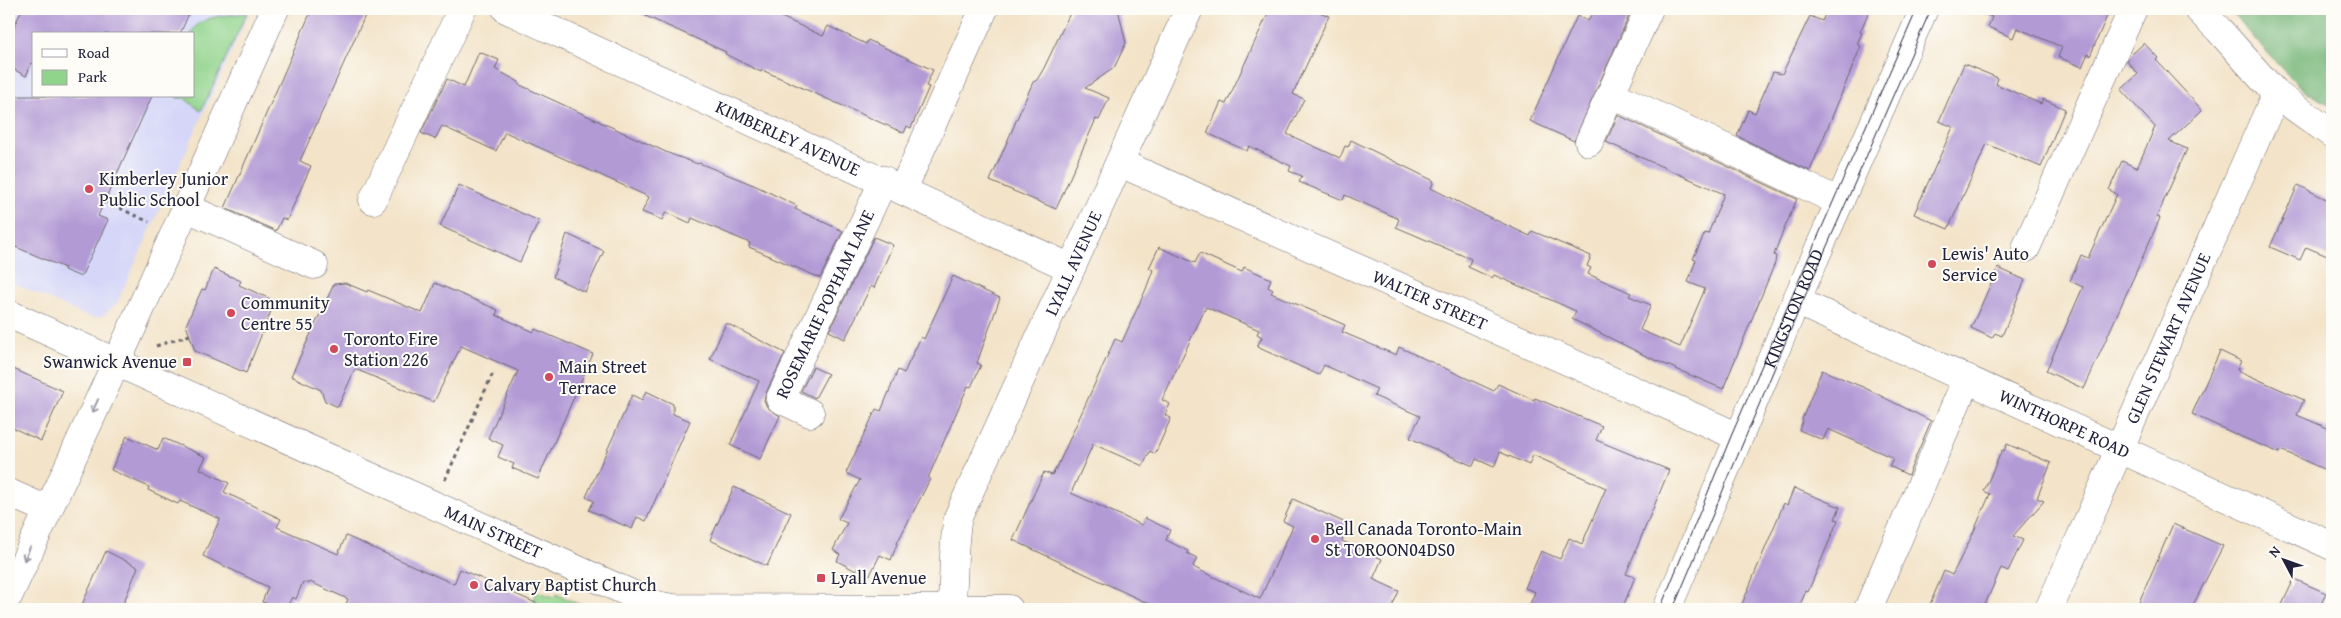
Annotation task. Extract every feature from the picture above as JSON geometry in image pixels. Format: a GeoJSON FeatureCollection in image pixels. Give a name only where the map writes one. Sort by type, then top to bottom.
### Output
{"type":"FeatureCollection","features":[{"type":"Feature","properties":{"kind":"street"},"geometry":{"type":"LineString","coordinates":[[9,595],[275,9]]}},
{"type":"Feature","properties":{"kind":"street"},"geometry":{"type":"LineString","coordinates":[[373,200],[462,9]]}},
{"type":"Feature","properties":{"kind":"street","name":"KIMBERLEY AVENUE"},"geometry":{"type":"LineString","coordinates":[[506,9],[1071,268]]}},
{"type":"Feature","properties":{"kind":"street"},"geometry":{"type":"LineString","coordinates":[[893,185],[984,9]]}},
{"type":"Feature","properties":{"kind":"street","name":"LYALL AVENUE"},"geometry":{"type":"LineString","coordinates":[[951,608],[955,574],[953,543],[958,517],[1120,163],[1188,9]]}},
{"type":"Feature","properties":{"kind":"street"},"geometry":{"type":"LineString","coordinates":[[1589,142],[1649,9]]}},
{"type":"Feature","properties":{"kind":"street","name":"KINGSTON ROAD"},"geometry":{"type":"LineString","coordinates":[[1667,609],[1796,301],[1924,9]]}},
{"type":"Feature","properties":{"kind":"street"},"geometry":{"type":"LineString","coordinates":[[2026,248],[2133,9]]}},
{"type":"Feature","properties":{"kind":"street"},"geometry":{"type":"LineString","coordinates":[[2198,9],[2276,94],[2332,134]]}},
{"type":"Feature","properties":{"kind":"street"},"geometry":{"type":"LineString","coordinates":[[1610,94],[1840,202]]}},
{"type":"Feature","properties":{"kind":"street","name":"GLEN STEWART AVENUE"},"geometry":{"type":"LineString","coordinates":[[2049,609],[2276,94]]}},
{"type":"Feature","properties":{"kind":"street","name":"WALTER STREET"},"geometry":{"type":"LineString","coordinates":[[1120,163],[1739,437]]}},
{"type":"Feature","properties":{"kind":"street","name":"ROSEMARIE POPHAM LANE"},"geometry":{"type":"LineString","coordinates":[[810,413],[780,399],[893,185]]}},
{"type":"Feature","properties":{"kind":"street"},"geometry":{"type":"LineString","coordinates":[[186,207],[314,265]]}},
{"type":"Feature","properties":{"kind":"street","name":"WINTHORPE ROAD"},"geometry":{"type":"LineString","coordinates":[[1796,301],[2332,546]]}},
{"type":"Feature","properties":{"kind":"street","name":"MAIN STREET"},"geometry":{"type":"LineString","coordinates":[[9,314],[656,604],[672,608],[695,609],[1009,609]]}},
{"type":"Feature","properties":{"kind":"street"},"geometry":{"type":"LineString","coordinates":[[1868,609],[1967,378]]}},
{"type":"Feature","properties":{"kind":"street"},"geometry":{"type":"LineString","coordinates":[[9,493],[48,510]]}},
{"type":"Feature","properties":{"kind":"path"},"geometry":{"type":"LineString","coordinates":[[105,201],[157,226]]}},
{"type":"Feature","properties":{"kind":"path"},"geometry":{"type":"LineString","coordinates":[[156,346],[190,335]]}},
{"type":"Feature","properties":{"kind":"path"},"geometry":{"type":"LineString","coordinates":[[444,482],[494,373]]}},
{"type":"Feature","properties":{"kind":"shaded area","name":"Kimberley Junior Public School"},"geometry":{"type":"Polygon","coordinates":[[[9,9],[251,9],[117,303],[103,316],[95,318],[86,316],[9,281],[9,9]]]}},
{"type":"Feature","properties":{"kind":"green space"},"geometry":{"type":"Polygon","coordinates":[[[2230,9],[2332,9],[2332,107],[2301,88],[2247,31],[2230,9]]]}},
{"type":"Feature","properties":{"kind":"green space"},"geometry":{"type":"Polygon","coordinates":[[[247,13],[201,111],[184,98],[195,98],[195,32],[192,32],[195,27],[207,19],[247,13]]]}},
{"type":"Feature","properties":{"kind":"green space"},"geometry":{"type":"Polygon","coordinates":[[[536,591],[554,597],[556,594],[590,609],[535,609],[537,603],[533,600],[536,591]]]}},
{"type":"Feature","properties":{"kind":"building"},"geometry":{"type":"Polygon","coordinates":[[[22,9],[191,9],[181,32],[32,32],[32,62],[26,76],[9,67],[9,38],[22,9]]]}},
{"type":"Feature","properties":{"kind":"building"},"geometry":{"type":"Polygon","coordinates":[[[312,9],[368,9],[300,161],[311,166],[287,220],[282,218],[276,231],[225,208],[312,9]]]}},
{"type":"Feature","properties":{"kind":"building"},"geometry":{"type":"Polygon","coordinates":[[[630,9],[782,9],[779,16],[823,36],[828,26],[866,44],[868,40],[933,70],[926,86],[929,87],[911,128],[907,126],[904,133],[762,70],[761,72],[725,54],[726,52],[630,9]]]}},
{"type":"Feature","properties":{"kind":"building"},"geometry":{"type":"Polygon","coordinates":[[[1072,9],[1118,9],[1126,43],[1114,68],[1085,88],[1109,98],[1099,120],[1096,119],[1056,209],[990,181],[1033,82],[1037,80],[1044,68],[1072,9]]]}},
{"type":"Feature","properties":{"kind":"building"},"geometry":{"type":"Polygon","coordinates":[[[1270,9],[1313,9],[1329,16],[1293,94],[1304,99],[1287,134],[1340,158],[1345,146],[1348,147],[1351,140],[1434,181],[1431,188],[1476,211],[1530,236],[1532,231],[1591,256],[1587,266],[1591,268],[1588,274],[1631,293],[1629,296],[1651,305],[1640,330],[1680,347],[1705,289],[1688,282],[1696,260],[1693,259],[1705,233],[1708,234],[1724,194],[1606,142],[1618,115],[1797,199],[1774,255],[1776,256],[1775,263],[1723,389],[1648,357],[1572,319],[1576,311],[1494,275],[1492,278],[1468,267],[1471,259],[1396,227],[1399,219],[1345,195],[1343,200],[1299,182],[1302,176],[1289,171],[1291,166],[1249,146],[1247,151],[1207,133],[1221,102],[1226,104],[1270,9]]]}},
{"type":"Feature","properties":{"kind":"building"},"geometry":{"type":"Polygon","coordinates":[[[1594,9],[1632,9],[1574,141],[1530,121],[1577,16],[1588,21],[1594,9]]]}},
{"type":"Feature","properties":{"kind":"building"},"geometry":{"type":"Polygon","coordinates":[[[1828,9],[1870,9],[1857,44],[1861,46],[1810,171],[1737,136],[1748,110],[1755,113],[1773,72],[1782,74],[1810,16],[1822,21],[1828,9]]]}},
{"type":"Feature","properties":{"kind":"building"},"geometry":{"type":"Polygon","coordinates":[[[1972,9],[2110,9],[2090,56],[2088,53],[2082,67],[2058,57],[2062,47],[2017,28],[2013,38],[1988,27],[1992,17],[1972,9]]]}},
{"type":"Feature","properties":{"kind":"building"},"geometry":{"type":"Polygon","coordinates":[[[2144,43],[2158,58],[2156,60],[2202,110],[2169,141],[2187,149],[2157,216],[2160,218],[2084,389],[2046,371],[2083,287],[2070,281],[2081,255],[2088,258],[2117,194],[2109,190],[2122,161],[2137,168],[2155,127],[2121,90],[2138,74],[2127,61],[2144,43]]]}},
{"type":"Feature","properties":{"kind":"building"},"geometry":{"type":"Polygon","coordinates":[[[479,52],[499,60],[495,69],[519,82],[518,84],[668,153],[699,163],[756,186],[797,206],[795,209],[843,231],[820,278],[749,247],[750,243],[692,218],[690,223],[666,212],[662,220],[642,212],[649,197],[505,132],[496,151],[442,126],[435,139],[421,133],[447,79],[464,87],[479,52]]]}},
{"type":"Feature","properties":{"kind":"building"},"geometry":{"type":"Polygon","coordinates":[[[1964,64],[1998,78],[1996,84],[2041,104],[2043,99],[2065,109],[2041,167],[1987,144],[1948,229],[1914,214],[1953,127],[1939,121],[1964,64]]]}},
{"type":"Feature","properties":{"kind":"building"},"geometry":{"type":"Polygon","coordinates":[[[9,96],[32,96],[32,98],[151,98],[98,216],[108,220],[81,277],[64,270],[65,268],[9,244],[9,96]]]}},
{"type":"Feature","properties":{"kind":"building"},"geometry":{"type":"Polygon","coordinates":[[[459,185],[539,221],[520,262],[440,226],[459,185]]]}},
{"type":"Feature","properties":{"kind":"building"},"geometry":{"type":"Polygon","coordinates":[[[2298,185],[2332,202],[2332,258],[2306,247],[2300,260],[2270,247],[2298,185]]]}},
{"type":"Feature","properties":{"kind":"building"},"geometry":{"type":"Polygon","coordinates":[[[567,234],[604,251],[585,292],[553,277],[567,234]]]}},
{"type":"Feature","properties":{"kind":"building"},"geometry":{"type":"Polygon","coordinates":[[[874,237],[893,245],[874,288],[871,286],[845,339],[829,331],[874,237]]]}},
{"type":"Feature","properties":{"kind":"building"},"geometry":{"type":"Polygon","coordinates":[[[1159,247],[1195,263],[1200,253],[1242,272],[1244,267],[1271,279],[1268,287],[1273,290],[1271,293],[1345,325],[1342,332],[1396,355],[1399,347],[1494,391],[1498,384],[1602,426],[1596,440],[1669,470],[1626,574],[1635,577],[1622,609],[1528,609],[1535,592],[1525,588],[1541,551],[1560,559],[1569,538],[1582,544],[1606,488],[1533,455],[1529,465],[1500,452],[1494,467],[1476,459],[1473,466],[1410,438],[1420,416],[1374,396],[1377,389],[1324,365],[1319,375],[1257,347],[1262,337],[1257,334],[1259,330],[1206,307],[1162,400],[1170,404],[1165,415],[1171,418],[1155,454],[1150,451],[1143,466],[1093,444],[1071,493],[1142,525],[1145,518],[1170,530],[1166,540],[1188,551],[1187,553],[1197,558],[1193,566],[1195,568],[1260,599],[1293,526],[1283,521],[1293,499],[1350,525],[1342,541],[1382,559],[1373,579],[1399,591],[1391,609],[1160,609],[1013,540],[1044,472],[1052,475],[1058,465],[1115,339],[1122,342],[1146,289],[1153,270],[1149,268],[1159,247]]]}},
{"type":"Feature","properties":{"kind":"building"},"geometry":{"type":"Polygon","coordinates":[[[1998,268],[2025,280],[2002,336],[1995,333],[1992,338],[1971,328],[1998,268]]]}},
{"type":"Feature","properties":{"kind":"building","name":"Community Centre 55"},"geometry":{"type":"Polygon","coordinates":[[[214,269],[241,281],[239,285],[275,301],[246,373],[195,351],[186,325],[202,289],[205,290],[214,269]]]}},
{"type":"Feature","properties":{"kind":"building"},"geometry":{"type":"Polygon","coordinates":[[[953,276],[1000,298],[977,363],[981,365],[971,387],[968,386],[928,478],[930,479],[898,541],[891,560],[880,555],[870,575],[857,568],[856,571],[837,561],[840,554],[833,550],[847,523],[838,519],[860,480],[846,473],[876,409],[881,411],[898,370],[904,373],[921,337],[924,339],[953,276]]]}},
{"type":"Feature","properties":{"kind":"building"},"geometry":{"type":"Polygon","coordinates":[[[345,283],[367,292],[368,290],[422,313],[435,283],[498,310],[496,315],[534,332],[535,329],[593,354],[538,479],[512,468],[514,464],[498,457],[503,445],[488,438],[518,371],[461,346],[434,402],[355,369],[338,407],[325,401],[321,390],[291,376],[334,284],[345,283]]]}},
{"type":"Feature","properties":{"kind":"building"},"geometry":{"type":"Polygon","coordinates":[[[726,323],[785,353],[764,400],[767,407],[780,416],[760,459],[730,445],[759,381],[710,359],[726,323]]]}},
{"type":"Feature","properties":{"kind":"building"},"geometry":{"type":"Polygon","coordinates":[[[2220,351],[2241,361],[2237,370],[2304,400],[2297,415],[2332,430],[2332,473],[2281,450],[2280,453],[2244,438],[2192,414],[2220,351]]]}},
{"type":"Feature","properties":{"kind":"building"},"geometry":{"type":"Polygon","coordinates":[[[9,367],[63,391],[41,441],[9,426],[9,367]]]}},
{"type":"Feature","properties":{"kind":"building"},"geometry":{"type":"Polygon","coordinates":[[[813,367],[828,374],[815,398],[801,391],[813,367]]]}},
{"type":"Feature","properties":{"kind":"building"},"geometry":{"type":"Polygon","coordinates":[[[1822,370],[1865,388],[1931,421],[1908,475],[1889,466],[1893,458],[1828,429],[1823,440],[1799,430],[1822,370]]]}},
{"type":"Feature","properties":{"kind":"building"},"geometry":{"type":"Polygon","coordinates":[[[646,391],[673,404],[673,414],[690,421],[646,521],[637,517],[632,529],[589,510],[594,501],[586,497],[632,395],[642,400],[646,391]]]}},
{"type":"Feature","properties":{"kind":"building"},"geometry":{"type":"Polygon","coordinates":[[[127,436],[158,450],[163,438],[206,457],[200,469],[229,483],[224,492],[281,519],[277,527],[338,554],[346,536],[454,584],[460,569],[549,609],[344,609],[348,599],[310,582],[309,584],[303,582],[296,599],[292,597],[286,609],[280,609],[262,602],[268,587],[203,556],[220,519],[180,501],[178,504],[148,490],[149,487],[111,470],[127,436]]]}},
{"type":"Feature","properties":{"kind":"building"},"geometry":{"type":"Polygon","coordinates":[[[2007,444],[2051,463],[2037,498],[2044,501],[2013,536],[2023,540],[2008,571],[2001,568],[1983,609],[1928,609],[1944,571],[1952,575],[1970,540],[1990,494],[1984,491],[2002,450],[2004,451],[2007,444]]]}},
{"type":"Feature","properties":{"kind":"building"},"geometry":{"type":"Polygon","coordinates":[[[734,487],[791,513],[767,566],[710,540],[734,487]]]}},
{"type":"Feature","properties":{"kind":"building"},"geometry":{"type":"Polygon","coordinates":[[[1794,488],[1840,507],[1835,519],[1838,520],[1808,592],[1806,591],[1798,609],[1740,609],[1784,503],[1787,505],[1794,488]]]}},
{"type":"Feature","properties":{"kind":"building"},"geometry":{"type":"Polygon","coordinates":[[[2173,524],[2223,546],[2191,609],[2136,609],[2173,524]]]}},
{"type":"Feature","properties":{"kind":"building"},"geometry":{"type":"Polygon","coordinates":[[[106,551],[138,567],[121,609],[80,609],[106,551]]]}},
{"type":"Feature","properties":{"kind":"building"},"geometry":{"type":"Polygon","coordinates":[[[2294,579],[2326,593],[2319,609],[2280,609],[2294,579]]]}},
{"type":"Feature","properties":{"kind":"tram line"},"geometry":{"type":"LineString","coordinates":[[1660,609],[1732,434],[1917,9]]}},
{"type":"Feature","properties":{"kind":"tram line"},"geometry":{"type":"LineString","coordinates":[[1673,609],[1802,303],[1931,9]]}},
{"type":"Feature","properties":{"kind":"place","name":"Kimberley Junior Public School"},"geometry":{"type":"Point","coordinates":[89,189]}},
{"type":"Feature","properties":{"kind":"place","name":"Lewis' Auto Service"},"geometry":{"type":"Point","coordinates":[1932,264]}},
{"type":"Feature","properties":{"kind":"place","name":"Community Centre 55"},"geometry":{"type":"Point","coordinates":[231,313]}},
{"type":"Feature","properties":{"kind":"place","name":"Toronto Fire Station 226"},"geometry":{"type":"Point","coordinates":[334,349]}},
{"type":"Feature","properties":{"kind":"place","name":"Swanwick Avenue"},"geometry":{"type":"Point","coordinates":[187,362]}},
{"type":"Feature","properties":{"kind":"place","name":"Main Street Terrace"},"geometry":{"type":"Point","coordinates":[549,377]}},
{"type":"Feature","properties":{"kind":"place","name":"Bell Canada Toronto-Main St TOROON04DS0"},"geometry":{"type":"Point","coordinates":[1315,539]}},
{"type":"Feature","properties":{"kind":"place","name":"Lyall Avenue"},"geometry":{"type":"Point","coordinates":[821,578]}},
{"type":"Feature","properties":{"kind":"place","name":"Calvary Baptist Church"},"geometry":{"type":"Point","coordinates":[474,585]}}]}
